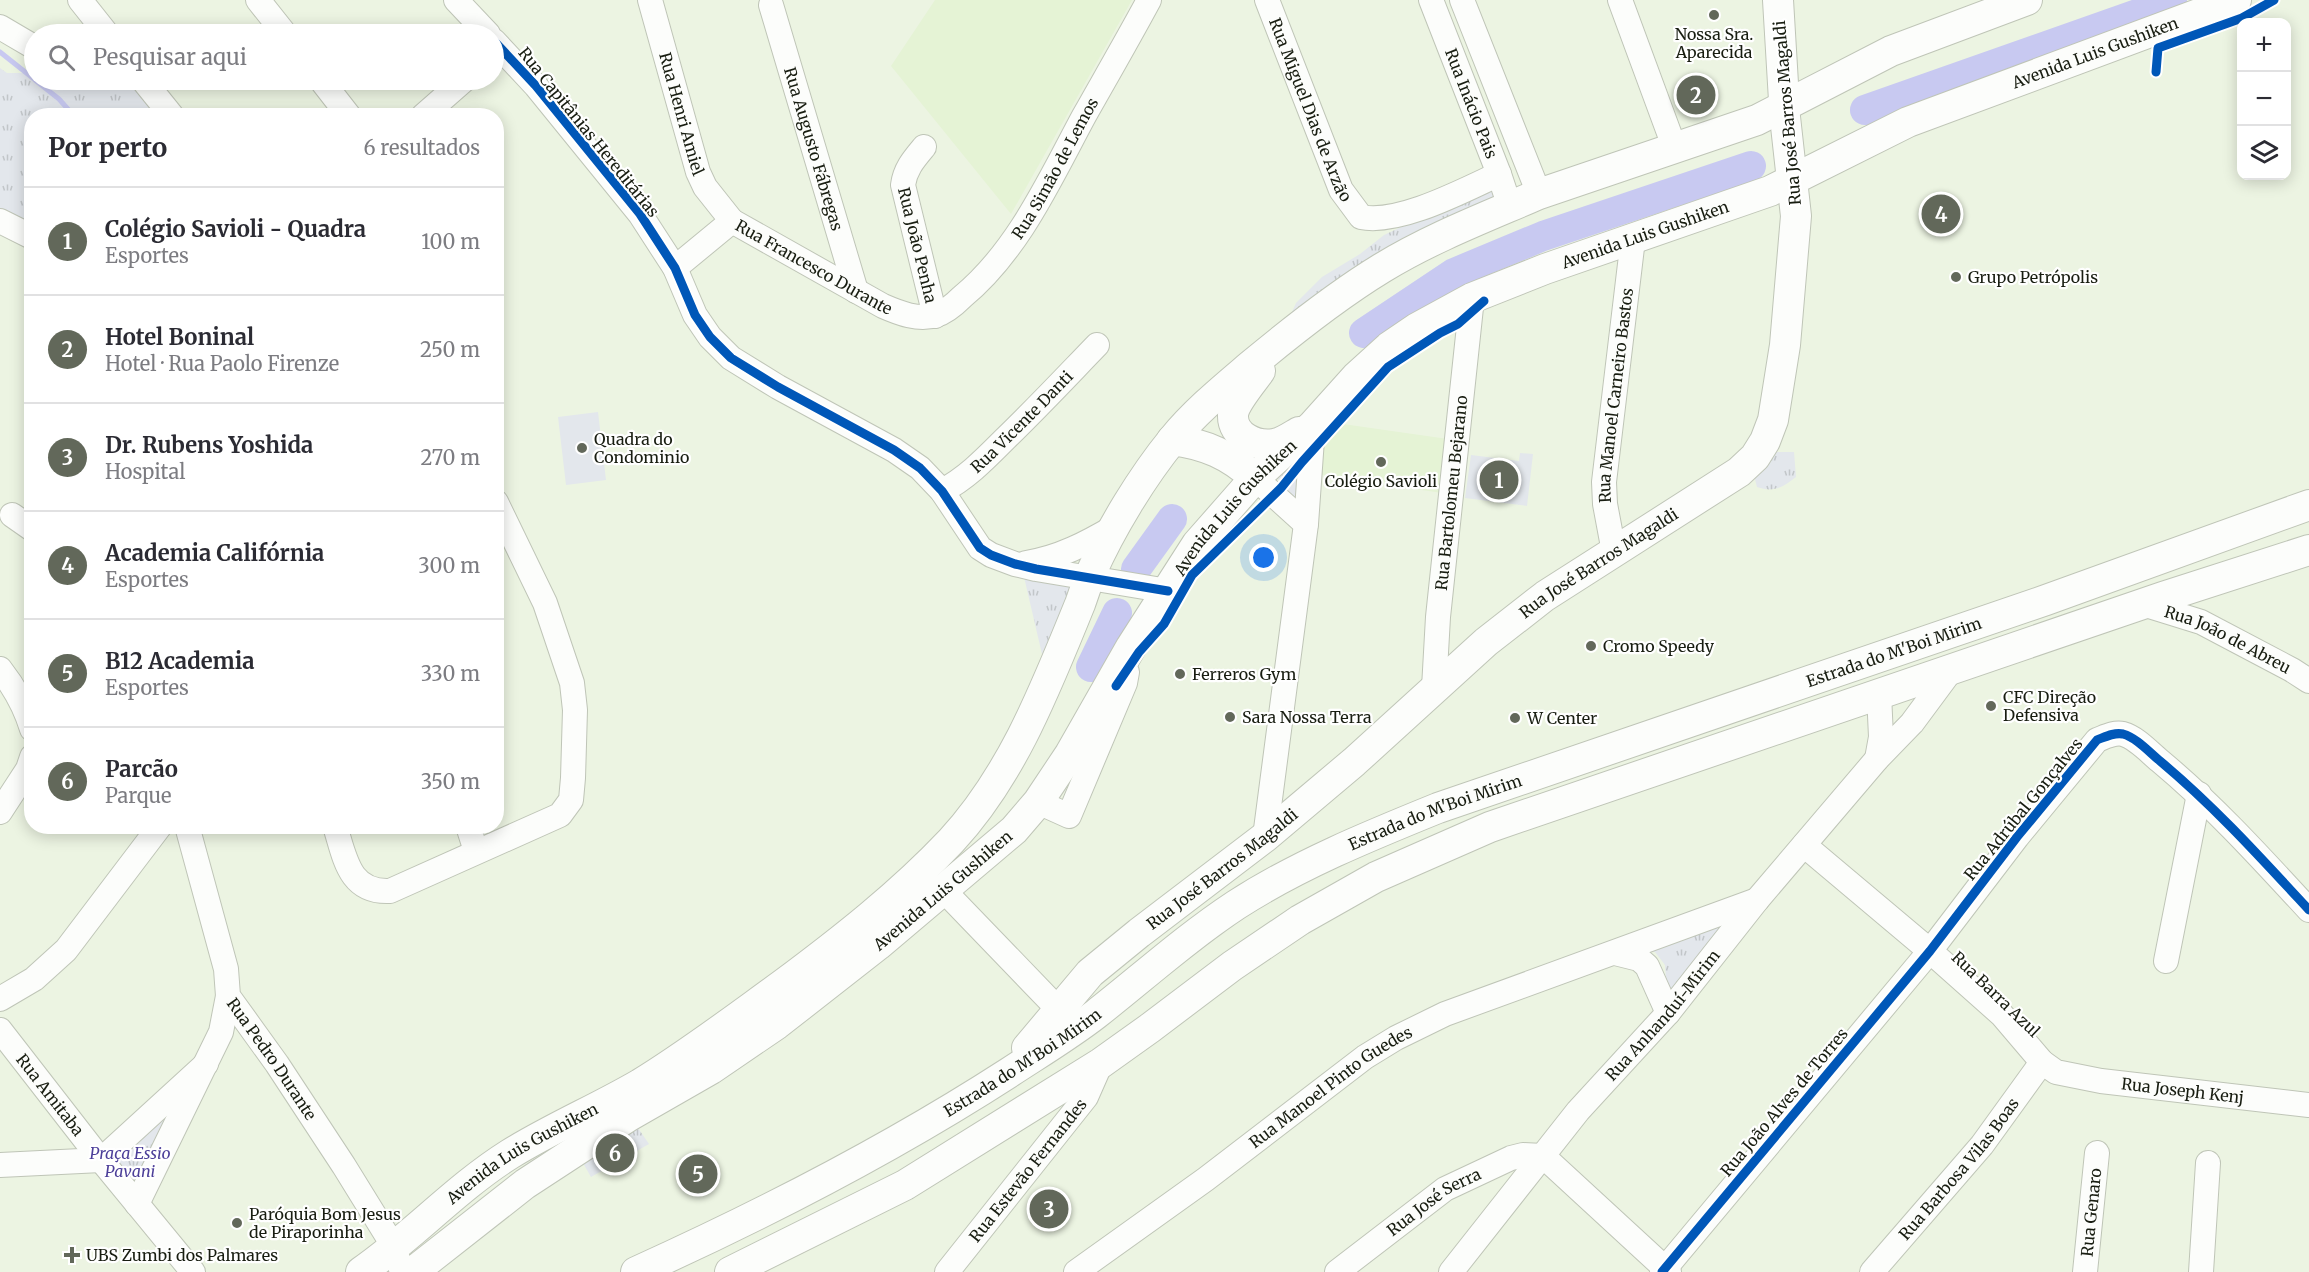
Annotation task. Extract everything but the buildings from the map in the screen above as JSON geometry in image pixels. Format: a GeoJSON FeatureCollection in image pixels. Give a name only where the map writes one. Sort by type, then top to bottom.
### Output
{"type":"FeatureCollection","features":[{"type":"Feature","properties":{"kind":"main road","name":"Rua José Barros Magaldi"},"geometry":{"type":"LineString","coordinates":[[1009,1072],[1090,973],[1264,837],[1354,762],[1486,642],[1545,596],[1739,472],[1755,457],[1765,441],[1773,420],[1785,345],[1796,216],[1785,108],[1778,0]]}},
{"type":"Feature","properties":{"kind":"main road","name":"Avenida Luis Gushiken"},"geometry":{"type":"LineString","coordinates":[[361,1272],[398,1259],[475,1179],[506,1156],[640,1083],[723,1028],[818,957],[922,870],[983,803],[1003,772],[1031,721],[1089,579],[1116,526],[1172,440],[1214,397],[1284,337],[1382,268],[1510,207],[1539,194],[1758,120],[1891,51],[2027,0]]}},
{"type":"Feature","properties":{"kind":"main road","name":"Avenida Luis Gushiken"},"geometry":{"type":"LineString","coordinates":[[413,1272],[525,1184],[777,1024],[878,945],[1014,830],[1038,802],[1070,754],[1131,647],[1197,544],[1255,478],[1313,425],[1357,376],[1389,347],[1416,328],[1472,298],[1545,269],[1794,181],[1908,122],[2236,0]]}},
{"type":"Feature","properties":{"kind":"main road"},"geometry":{"type":"LineString","coordinates":[[1284,337],[1238,403],[1233,417],[1238,431],[1245,438],[1261,444],[1275,444],[1313,425]]}},
{"type":"Feature","properties":{"kind":"main road"},"geometry":{"type":"LineString","coordinates":[[1172,440],[1211,448],[1237,463],[1255,478]]}},
{"type":"Feature","properties":{"kind":"main road","name":"Estrada do M'Boi Mirim"},"geometry":{"type":"LineString","coordinates":[[636,1272],[742,1221],[886,1146],[1009,1072],[1094,1016],[1202,929],[1238,904],[1361,840],[1471,796],[2073,590],[2309,505]]}},
{"type":"Feature","properties":{"kind":"main road","name":"Estrada do M'Boi Mirim"},"geometry":{"type":"LineString","coordinates":[[732,1272],[905,1185],[1101,1063],[1241,959],[1300,920],[1376,877],[1490,827],[2143,604],[2309,550]]}},
{"type":"Feature","properties":{"kind":"main road"},"geometry":{"type":"LineString","coordinates":[[1879,694],[1879,683],[1883,671],[1920,642]]}},
{"type":"Feature","properties":{"kind":"main road"},"geometry":{"type":"LineString","coordinates":[[1090,973],[1101,1063]]}},
{"type":"Feature","properties":{"kind":"street"},"geometry":{"type":"LineString","coordinates":[[80,0],[99,24]]}},
{"type":"Feature","properties":{"kind":"street"},"geometry":{"type":"LineString","coordinates":[[258,0],[277,24]]}},
{"type":"Feature","properties":{"kind":"street","name":"Rua Capitânias Hereditárias"},"geometry":{"type":"LineString","coordinates":[[456,0],[477,24]]}},
{"type":"Feature","properties":{"kind":"street","name":"Rua Henri Amiel"},"geometry":{"type":"LineString","coordinates":[[650,0],[698,172],[705,187],[732,221]]}},
{"type":"Feature","properties":{"kind":"street","name":"Rua Simão de Lemos"},"geometry":{"type":"LineString","coordinates":[[935,316],[950,308],[980,283],[1007,250],[1044,190],[1149,0]]}},
{"type":"Feature","properties":{"kind":"street","name":"Rua Miguel Dias de Arzão"},"geometry":{"type":"LineString","coordinates":[[1267,0],[1341,190],[1361,217],[1386,218],[1413,211],[1499,174]]}},
{"type":"Feature","properties":{"kind":"street","name":"Rua Inácio Pais"},"geometry":{"type":"LineString","coordinates":[[1431,0],[1510,207]]}},
{"type":"Feature","properties":{"kind":"street","name":"Rua Inácio Pais"},"geometry":{"type":"LineString","coordinates":[[1462,0],[1539,194]]}},
{"type":"Feature","properties":{"kind":"street"},"geometry":{"type":"LineString","coordinates":[[1620,0],[1675,149]]}},
{"type":"Feature","properties":{"kind":"street","name":"Rua Augusto Fábregas"},"geometry":{"type":"LineString","coordinates":[[771,5],[856,291]]}},
{"type":"Feature","properties":{"kind":"street"},"geometry":{"type":"LineString","coordinates":[[0,27],[24,41]]}},
{"type":"Feature","properties":{"kind":"street","name":"Rua Capitânias Hereditárias"},"geometry":{"type":"LineString","coordinates":[[504,54],[536,86],[640,214],[675,268],[694,315],[710,337],[731,358],[778,387],[894,450],[920,468],[942,492],[980,548],[991,555],[1014,564],[1167,591]]}},
{"type":"Feature","properties":{"kind":"street"},"geometry":{"type":"LineString","coordinates":[[151,90],[165,108]]}},
{"type":"Feature","properties":{"kind":"street"},"geometry":{"type":"LineString","coordinates":[[329,90],[343,108]]}},
{"type":"Feature","properties":{"kind":"street"},"geometry":{"type":"LineString","coordinates":[[432,108],[453,90]]}},
{"type":"Feature","properties":{"kind":"street","name":"Rua João Penha"},"geometry":{"type":"LineString","coordinates":[[924,147],[910,164],[904,176],[903,185],[935,316]]}},
{"type":"Feature","properties":{"kind":"street"},"geometry":{"type":"LineString","coordinates":[[0,221],[24,233]]}},
{"type":"Feature","properties":{"kind":"street","name":"Rua Francesco Durante"},"geometry":{"type":"LineString","coordinates":[[675,268],[732,221],[883,306],[902,314],[935,316]]}},
{"type":"Feature","properties":{"kind":"street","name":"Rua Manoel Carneiro Bastos"},"geometry":{"type":"LineString","coordinates":[[1614,552],[1605,504],[1605,482],[1633,239]]}},
{"type":"Feature","properties":{"kind":"street","name":"Rua Bartolomeu Bejarano"},"geometry":{"type":"LineString","coordinates":[[1434,688],[1438,617],[1472,298]]}},
{"type":"Feature","properties":{"kind":"street","name":"Rua Vicente Danti"},"geometry":{"type":"LineString","coordinates":[[942,492],[962,481],[1031,414],[1096,345]]}},
{"type":"Feature","properties":{"kind":"street"},"geometry":{"type":"LineString","coordinates":[[1264,837],[1306,524],[1313,425]]}},
{"type":"Feature","properties":{"kind":"street"},"geometry":{"type":"LineString","coordinates":[[1255,478],[1306,524]]}},
{"type":"Feature","properties":{"kind":"street"},"geometry":{"type":"LineString","coordinates":[[12,515],[24,523]]}},
{"type":"Feature","properties":{"kind":"street"},"geometry":{"type":"LineString","coordinates":[[337,834],[347,865],[360,883],[381,891],[390,891],[560,815],[571,800],[575,710],[572,682],[545,603],[504,518]]}},
{"type":"Feature","properties":{"kind":"street"},"geometry":{"type":"LineString","coordinates":[[1014,564],[1057,556],[1116,526]]}},
{"type":"Feature","properties":{"kind":"street","name":"Rua João de Abreu"},"geometry":{"type":"LineString","coordinates":[[2143,604],[2201,622],[2309,681]]}},
{"type":"Feature","properties":{"kind":"street"},"geometry":{"type":"LineString","coordinates":[[0,669],[12,684],[24,706]]}},
{"type":"Feature","properties":{"kind":"street","name":"Rua Anhanduí-Mirim"},"geometry":{"type":"LineString","coordinates":[[1451,1272],[1578,1111],[1668,1013],[1757,900],[1877,759],[1912,723],[1952,669]]}},
{"type":"Feature","properties":{"kind":"street"},"geometry":{"type":"LineString","coordinates":[[1877,759],[1881,737],[1879,694]]}},
{"type":"Feature","properties":{"kind":"street","name":"Rua Adrúbal Gonçalves"},"geometry":{"type":"LineString","coordinates":[[1930,951],[2018,837],[2097,741],[2111,734],[2122,734],[2135,741],[2199,794],[2236,830],[2309,910]]}},
{"type":"Feature","properties":{"kind":"street"},"geometry":{"type":"LineString","coordinates":[[0,813],[24,775]]}},
{"type":"Feature","properties":{"kind":"street"},"geometry":{"type":"LineString","coordinates":[[2166,961],[2199,794]]}},
{"type":"Feature","properties":{"kind":"street"},"geometry":{"type":"LineString","coordinates":[[0,999],[34,979],[66,950],[154,834]]}},
{"type":"Feature","properties":{"kind":"street","name":"Rua Pedro Durante"},"geometry":{"type":"LineString","coordinates":[[189,834],[226,969],[228,996],[278,1064],[398,1259]]}},
{"type":"Feature","properties":{"kind":"street"},"geometry":{"type":"LineString","coordinates":[[471,834],[476,851]]}},
{"type":"Feature","properties":{"kind":"street","name":"Rua Barra Azul"},"geometry":{"type":"LineString","coordinates":[[1804,845],[2002,1015],[2049,1067]]}},
{"type":"Feature","properties":{"kind":"street"},"geometry":{"type":"LineString","coordinates":[[946,887],[951,898],[1059,1010]]}},
{"type":"Feature","properties":{"kind":"street","name":"Rua Manoel Pinto Guedes"},"geometry":{"type":"LineString","coordinates":[[1076,1272],[1206,1179],[1334,1079],[1396,1038],[1445,1014],[1757,900]]}},
{"type":"Feature","properties":{"kind":"street","name":"Rua João Alves de Torres"},"geometry":{"type":"LineString","coordinates":[[1665,1271],[1930,951]]}},
{"type":"Feature","properties":{"kind":"street"},"geometry":{"type":"LineString","coordinates":[[1615,953],[1640,959],[1647,966],[1668,1013]]}},
{"type":"Feature","properties":{"kind":"street"},"geometry":{"type":"LineString","coordinates":[[137,1204],[221,1032],[228,996]]}},
{"type":"Feature","properties":{"kind":"street","name":"Rua Amitaba"},"geometry":{"type":"LineString","coordinates":[[0,1030],[192,1272]]}},
{"type":"Feature","properties":{"kind":"street","name":"Rua Estevão Fernandes"},"geometry":{"type":"LineString","coordinates":[[947,1272],[1086,1097],[1101,1063]]}},
{"type":"Feature","properties":{"kind":"street"},"geometry":{"type":"LineString","coordinates":[[0,1165],[101,1160],[206,1064]]}},
{"type":"Feature","properties":{"kind":"street","name":"Rua Joseph Kenj"},"geometry":{"type":"LineString","coordinates":[[2049,1067],[2101,1081],[2309,1105]]}},
{"type":"Feature","properties":{"kind":"street","name":"Rua Barbosa Vilas Boas"},"geometry":{"type":"LineString","coordinates":[[1872,1272],[2049,1067]]}},
{"type":"Feature","properties":{"kind":"street","name":"Rua Genaro"},"geometry":{"type":"LineString","coordinates":[[2085,1272],[2097,1153]]}},
{"type":"Feature","properties":{"kind":"street","name":"Rua José Serra"},"geometry":{"type":"LineString","coordinates":[[1337,1272],[1445,1189],[1511,1158],[1522,1155],[1543,1156]]}},
{"type":"Feature","properties":{"kind":"street"},"geometry":{"type":"LineString","coordinates":[[1543,1156],[1665,1271]]}},
{"type":"Feature","properties":{"kind":"street"},"geometry":{"type":"LineString","coordinates":[[2201,1272],[2208,1162]]}},
{"type":"Feature","properties":{"kind":"shaded area"},"geometry":{"type":"Polygon","coordinates":[[[935,0],[1132,0],[1011,214],[891,66],[935,0]]]}},
{"type":"Feature","properties":{"kind":"shaded area","name":"Colégio Savioli"},"geometry":{"type":"Polygon","coordinates":[[[1336,423],[1448,439],[1442,493],[1315,474],[1317,456],[1326,434],[1336,423]]]}},
{"type":"Feature","properties":{"kind":"green space"},"geometry":{"type":"Polygon","coordinates":[[[0,68],[7,73],[24,73],[24,90],[137,90],[151,108],[24,108],[24,223],[0,209],[0,68]]]}},
{"type":"Feature","properties":{"kind":"green space"},"geometry":{"type":"Polygon","coordinates":[[[1498,186],[1500,194],[1288,321],[1296,303],[1322,277],[1360,254],[1384,235],[1498,186]]]}},
{"type":"Feature","properties":{"kind":"green space","name":"Quadra do Condominio"},"geometry":{"type":"Polygon","coordinates":[[[598,412],[606,480],[566,485],[558,417],[598,412]]]}},
{"type":"Feature","properties":{"kind":"green space"},"geometry":{"type":"Polygon","coordinates":[[[1770,452],[1794,452],[1796,477],[1773,489],[1757,487],[1752,468],[1770,452]]]}},
{"type":"Feature","properties":{"kind":"green space"},"geometry":{"type":"Polygon","coordinates":[[[1520,453],[1533,454],[1527,506],[1465,498],[1471,455],[1519,461],[1520,453]]]}},
{"type":"Feature","properties":{"kind":"green space"},"geometry":{"type":"Polygon","coordinates":[[[1303,454],[1298,504],[1278,479],[1303,454]]]}},
{"type":"Feature","properties":{"kind":"green space"},"geometry":{"type":"Polygon","coordinates":[[[1024,577],[1069,587],[1075,591],[1045,667],[1024,577]]]}},
{"type":"Feature","properties":{"kind":"green space"},"geometry":{"type":"Polygon","coordinates":[[[1730,916],[1672,993],[1666,979],[1665,965],[1655,952],[1635,950],[1730,916]]]}},
{"type":"Feature","properties":{"kind":"green space","name":"Praça Essio Pavani"},"geometry":{"type":"Polygon","coordinates":[[[195,1079],[134,1196],[105,1161],[195,1079]]]}},
{"type":"Feature","properties":{"kind":"green space"},"geometry":{"type":"Polygon","coordinates":[[[638,1128],[649,1144],[591,1177],[583,1163],[638,1128]]]}},
{"type":"Feature","properties":{"kind":"waterway"},"geometry":{"type":"LineString","coordinates":[[1865,110],[2172,0]]}},
{"type":"Feature","properties":{"kind":"waterway"},"geometry":{"type":"LineString","coordinates":[[0,52],[24,71]]}},
{"type":"Feature","properties":{"kind":"waterway"},"geometry":{"type":"LineString","coordinates":[[48,90],[67,108]]}},
{"type":"Feature","properties":{"kind":"waterway"},"geometry":{"type":"LineString","coordinates":[[1364,333],[1454,273],[1543,236],[1751,166]]}},
{"type":"Feature","properties":{"kind":"waterway"},"geometry":{"type":"LineString","coordinates":[[1136,569],[1172,519]]}},
{"type":"Feature","properties":{"kind":"waterway"},"geometry":{"type":"LineString","coordinates":[[1091,667],[1117,613]]}},
{"type":"Feature","properties":{"kind":"cycle path"},"geometry":{"type":"LineString","coordinates":[[2156,72],[2158,48],[2242,18],[2274,0]]}},
{"type":"Feature","properties":{"kind":"cycle path"},"geometry":{"type":"LineString","coordinates":[[504,52],[536,86],[640,214],[675,268],[695,315],[710,337],[731,358],[778,387],[894,450],[920,468],[942,491],[980,548],[991,555],[1036,569],[1168,591]]}},
{"type":"Feature","properties":{"kind":"cycle path"},"geometry":{"type":"LineString","coordinates":[[1116,686],[1139,652],[1164,624],[1192,575],[1281,488],[1388,367],[1458,324],[1484,301]]}},
{"type":"Feature","properties":{"kind":"cycle path"},"geometry":{"type":"LineString","coordinates":[[1662,1272],[1930,951],[2017,837],[2097,740],[2110,735],[2123,734],[2143,746],[2219,815],[2309,910]]}},
{"type":"Feature","properties":{"kind":"place","name":"Nossa Sra. Aparecida"},"geometry":{"type":"Point","coordinates":[1714,15]}},
{"type":"Feature","properties":{"kind":"place","name":"Hotel Boninal"},"geometry":{"type":"Point","coordinates":[1696,95]}},
{"type":"Feature","properties":{"kind":"place","name":"Academia Califórnia"},"geometry":{"type":"Point","coordinates":[1941,214]}},
{"type":"Feature","properties":{"kind":"place","name":"Grupo Petrópolis"},"geometry":{"type":"Point","coordinates":[1956,277]}},
{"type":"Feature","properties":{"kind":"place","name":"Quadra do Condominio"},"geometry":{"type":"Point","coordinates":[582,448]}},
{"type":"Feature","properties":{"kind":"place","name":"Colégio Savioli"},"geometry":{"type":"Point","coordinates":[1381,462]}},
{"type":"Feature","properties":{"kind":"place","name":"Colégio Savioli - Quadra"},"geometry":{"type":"Point","coordinates":[1499,480]}},
{"type":"Feature","properties":{"kind":"place","name":"Cromo Speedy"},"geometry":{"type":"Point","coordinates":[1591,646]}},
{"type":"Feature","properties":{"kind":"place","name":"Ferreros Gym"},"geometry":{"type":"Point","coordinates":[1180,674]}},
{"type":"Feature","properties":{"kind":"place","name":"CFC Direção Defensiva"},"geometry":{"type":"Point","coordinates":[1991,706]}},
{"type":"Feature","properties":{"kind":"place","name":"Sara Nossa Terra"},"geometry":{"type":"Point","coordinates":[1230,717]}},
{"type":"Feature","properties":{"kind":"place","name":"W Center"},"geometry":{"type":"Point","coordinates":[1515,718]}},
{"type":"Feature","properties":{"kind":"place","name":"Parcão"},"geometry":{"type":"Point","coordinates":[615,1153]}},
{"type":"Feature","properties":{"kind":"place","name":"B12 Academia"},"geometry":{"type":"Point","coordinates":[698,1174]}},
{"type":"Feature","properties":{"kind":"place","name":"Dr. Rubens Yoshida"},"geometry":{"type":"Point","coordinates":[1049,1209]}},
{"type":"Feature","properties":{"kind":"place","name":"Paróquia Bom Jesus de Piraporinha"},"geometry":{"type":"Point","coordinates":[237,1223]}},
{"type":"Feature","properties":{"kind":"place","name":"UBS Zumbi dos Palmares"},"geometry":{"type":"Point","coordinates":[72,1255]}}]}
